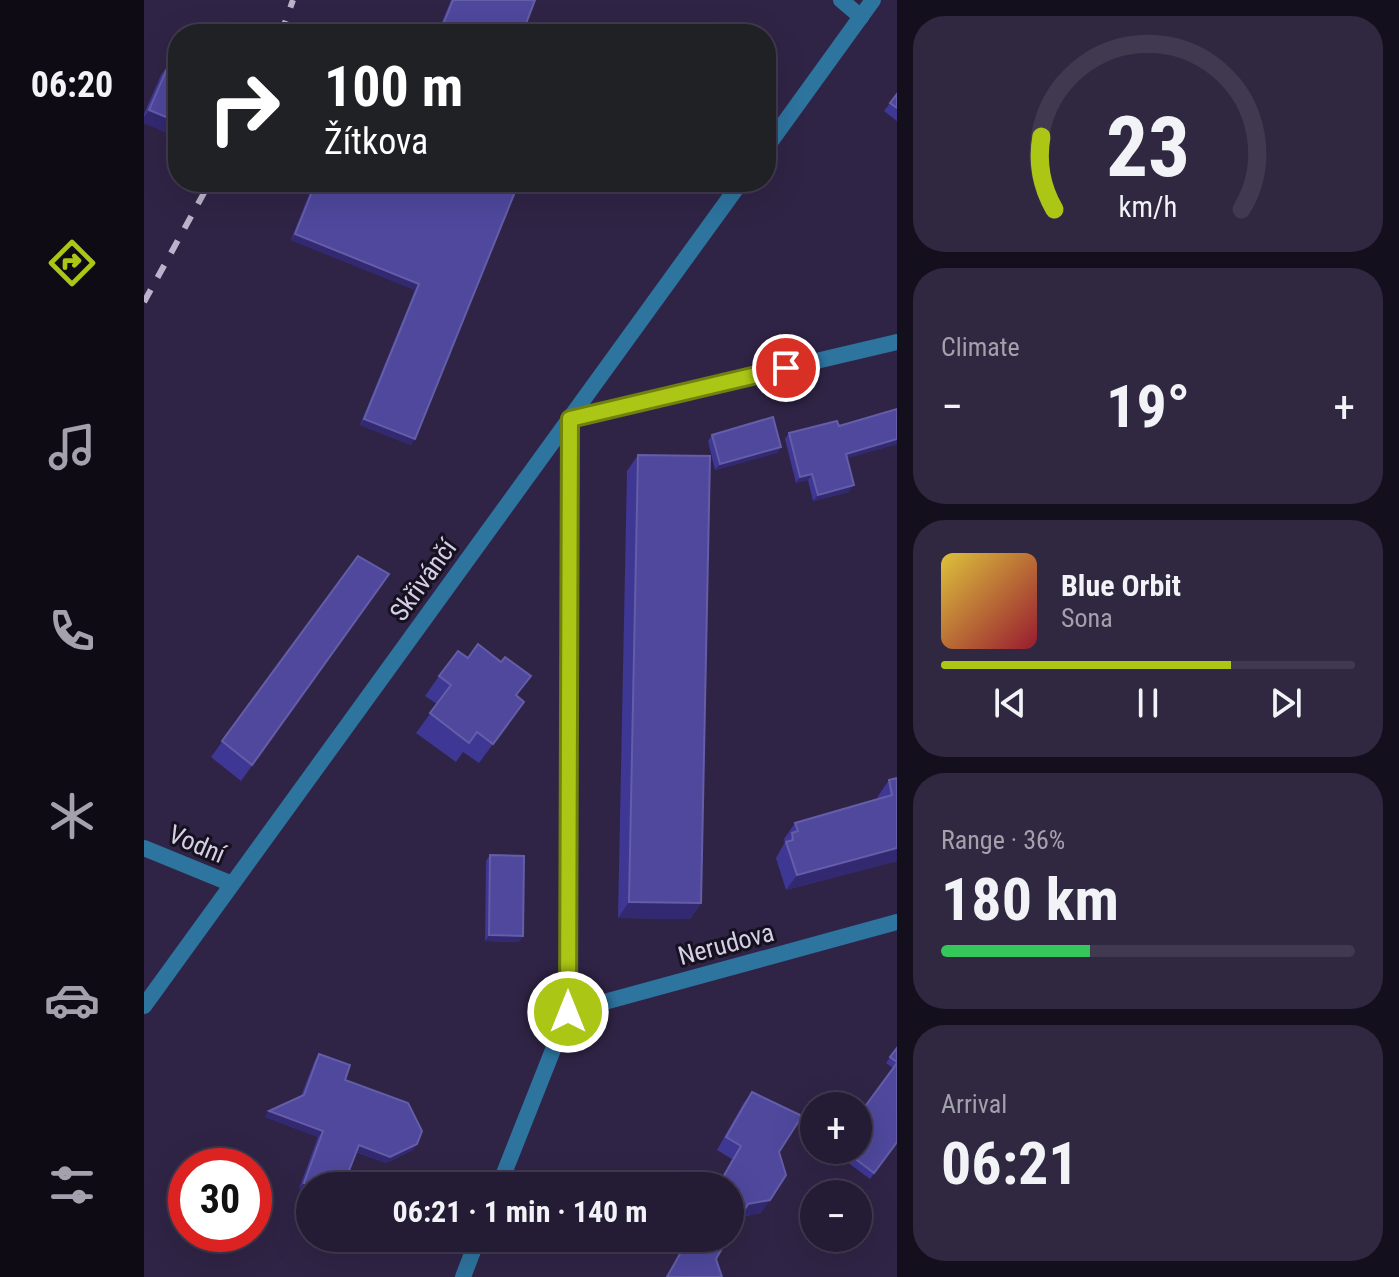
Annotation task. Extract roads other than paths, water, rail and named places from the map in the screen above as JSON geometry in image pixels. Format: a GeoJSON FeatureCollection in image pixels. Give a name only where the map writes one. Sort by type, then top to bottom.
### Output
{"type":"FeatureCollection","features":[{"type":"Feature","properties":{"kind":"street"},"geometry":{"type":"LineString","coordinates":[[841,0],[861,17]]}},
{"type":"Feature","properties":{"kind":"street"},"geometry":{"type":"LineString","coordinates":[[776,134],[873,0]]}},
{"type":"Feature","properties":{"kind":"street","name":"Skřivánčí"},"geometry":{"type":"LineString","coordinates":[[144,1006],[734,192]]}},
{"type":"Feature","properties":{"kind":"street"},"geometry":{"type":"LineString","coordinates":[[505,1172],[568,1012],[570,419],[897,342]]}},
{"type":"Feature","properties":{"kind":"street","name":"Vodní"},"geometry":{"type":"LineString","coordinates":[[144,848],[232,884]]}},
{"type":"Feature","properties":{"kind":"street","name":"Nerudova"},"geometry":{"type":"LineString","coordinates":[[568,1012],[897,922]]}},
{"type":"Feature","properties":{"kind":"street"},"geometry":{"type":"LineString","coordinates":[[463,1277],[473,1252]]}},
{"type":"Feature","properties":{"kind":"railway"},"geometry":{"type":"LineString","coordinates":[[285,24],[293,0]]}},
{"type":"Feature","properties":{"kind":"railway"},"geometry":{"type":"LineString","coordinates":[[144,302],[204,192]]}}]}
